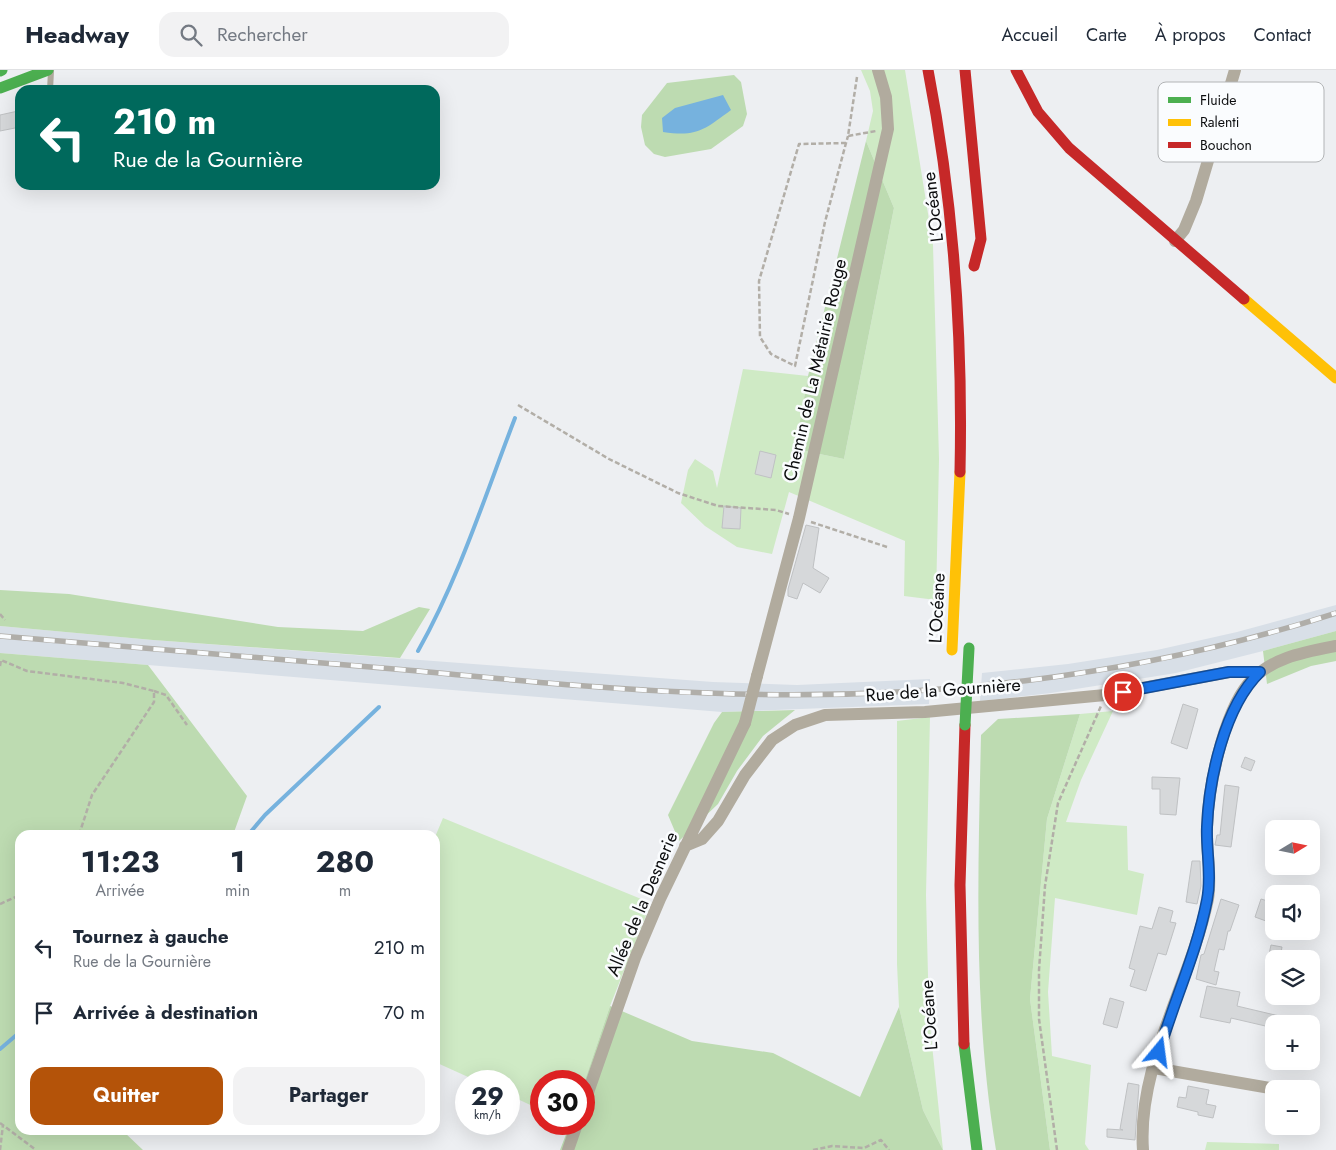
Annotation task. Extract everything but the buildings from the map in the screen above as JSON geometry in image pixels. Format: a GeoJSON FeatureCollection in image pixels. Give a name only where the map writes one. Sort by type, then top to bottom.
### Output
{"type":"FeatureCollection","features":[{"type":"Feature","properties":{"kind":"main road"},"geometry":{"type":"LineString","coordinates":[[0,88],[50,70]]}},
{"type":"Feature","properties":{"kind":"main road","name":"L’Océane"},"geometry":{"type":"LineString","coordinates":[[928,70],[945,159],[959,292],[962,385],[960,501],[952,654]]}},
{"type":"Feature","properties":{"kind":"main road","name":"L’Océane"},"geometry":{"type":"LineString","coordinates":[[962,167],[974,271],[981,239],[965,70]]}},
{"type":"Feature","properties":{"kind":"main road"},"geometry":{"type":"LineString","coordinates":[[1016,70],[1036,109],[1051,130],[1175,241],[1336,378]]}},
{"type":"Feature","properties":{"kind":"main road"},"geometry":{"type":"LineString","coordinates":[[917,77],[930,134],[945,159]]}},
{"type":"Feature","properties":{"kind":"main road","name":"L’Océane"},"geometry":{"type":"LineString","coordinates":[[969,643],[959,865],[960,970],[966,1066],[977,1150]]}},
{"type":"Feature","properties":{"kind":"main road"},"geometry":{"type":"LineString","coordinates":[[949,726],[950,697]]}},
{"type":"Feature","properties":{"kind":"street","name":"Chemin de La Métairie Rouge"},"geometry":{"type":"LineString","coordinates":[[757,676],[799,518],[888,129],[886,97],[878,70]]}},
{"type":"Feature","properties":{"kind":"street"},"geometry":{"type":"LineString","coordinates":[[1231,82],[1235,70]]}},
{"type":"Feature","properties":{"kind":"street"},"geometry":{"type":"LineString","coordinates":[[1175,241],[1184,230],[1196,201],[1208,162]]}},
{"type":"Feature","properties":{"kind":"street"},"geometry":{"type":"LineString","coordinates":[[1143,1150],[1144,1104],[1197,939],[1208,897],[1206,829],[1213,774],[1238,701],[1248,684],[1260,672],[1289,657],[1336,646]]}},
{"type":"Feature","properties":{"kind":"street","name":"Rue de la Gournière"},"geometry":{"type":"LineString","coordinates":[[685,846],[702,839],[718,821],[745,775],[772,740],[795,725],[825,715],[925,712],[1105,695],[1229,672],[1260,672]]}},
{"type":"Feature","properties":{"kind":"street","name":"Allée de la Desnerie"},"geometry":{"type":"LineString","coordinates":[[595,1073],[635,958],[660,899],[745,723],[757,676]]}},
{"type":"Feature","properties":{"kind":"street"},"geometry":{"type":"LineString","coordinates":[[1154,1068],[1265,1087]]}},
{"type":"Feature","properties":{"kind":"street"},"geometry":{"type":"LineString","coordinates":[[568,1150],[573,1135]]}},
{"type":"Feature","properties":{"kind":"lane"},"geometry":{"type":"LineString","coordinates":[[50,70],[50,85]]}},
{"type":"Feature","properties":{"kind":"path"},"geometry":{"type":"LineString","coordinates":[[846,143],[799,144],[759,281],[760,337],[771,354],[795,366],[826,222],[848,136],[857,77]]}},
{"type":"Feature","properties":{"kind":"path"},"geometry":{"type":"LineString","coordinates":[[848,136],[888,129]]}},
{"type":"Feature","properties":{"kind":"path"},"geometry":{"type":"LineString","coordinates":[[518,406],[610,459],[678,493],[718,506],[776,510],[888,548]]}},
{"type":"Feature","properties":{"kind":"path"},"geometry":{"type":"LineString","coordinates":[[0,614],[5,620]]}},
{"type":"Feature","properties":{"kind":"path"},"geometry":{"type":"LineString","coordinates":[[0,666],[1,660],[27,671],[123,683],[154,691],[166,695],[187,725]]}},
{"type":"Feature","properties":{"kind":"path"},"geometry":{"type":"LineString","coordinates":[[82,830],[92,795],[154,702],[154,691]]}},
{"type":"Feature","properties":{"kind":"path"},"geometry":{"type":"LineString","coordinates":[[1057,1150],[1039,1019],[1039,970],[1045,886],[1058,803],[1105,695]]}},
{"type":"Feature","properties":{"kind":"path"},"geometry":{"type":"LineString","coordinates":[[0,904],[15,897]]}},
{"type":"Feature","properties":{"kind":"path"},"geometry":{"type":"LineString","coordinates":[[0,1123],[15,1134]]}},
{"type":"Feature","properties":{"kind":"path"},"geometry":{"type":"LineString","coordinates":[[0,1150],[3,1125]]}},
{"type":"Feature","properties":{"kind":"path"},"geometry":{"type":"LineString","coordinates":[[16,1135],[36,1150]]}},
{"type":"Feature","properties":{"kind":"path"},"geometry":{"type":"LineString","coordinates":[[813,1150],[832,1146],[864,1148],[881,1140],[890,1150]]}},
{"type":"Feature","properties":{"kind":"shaded area"},"geometry":{"type":"Polygon","coordinates":[[[1336,605],[1336,631],[1263,651],[1176,673],[1051,693],[980,701],[982,673],[1068,664],[1157,650],[1237,632],[1336,605]]]}},
{"type":"Feature","properties":{"kind":"shaded area"},"geometry":{"type":"Polygon","coordinates":[[[0,626],[153,640],[713,682],[797,685],[930,679],[929,704],[722,712],[0,653],[0,626]]]}},
{"type":"Feature","properties":{"kind":"green space"},"geometry":{"type":"Polygon","coordinates":[[[861,70],[905,70],[933,245],[939,459],[936,600],[904,596],[905,541],[789,492],[772,554],[737,547],[705,526],[681,503],[688,470],[695,459],[713,471],[717,488],[743,369],[808,376],[795,449],[844,459],[894,208],[866,141],[873,111],[870,91],[861,70]]]}},
{"type":"Feature","properties":{"kind":"green space"},"geometry":{"type":"Polygon","coordinates":[[[734,75],[741,82],[747,114],[743,126],[711,149],[665,157],[654,154],[645,145],[641,127],[642,115],[667,83],[734,75]]]}},
{"type":"Feature","properties":{"kind":"green space"},"geometry":{"type":"Polygon","coordinates":[[[866,141],[894,208],[844,459],[795,449],[808,376],[866,141]]]}},
{"type":"Feature","properties":{"kind":"green space"},"geometry":{"type":"Polygon","coordinates":[[[0,590],[69,594],[278,627],[363,631],[419,607],[430,609],[400,658],[153,640],[0,626],[0,590]]]}},
{"type":"Feature","properties":{"kind":"green space"},"geometry":{"type":"Polygon","coordinates":[[[1336,631],[1336,661],[1311,666],[1267,684],[1263,651],[1336,631]]]}},
{"type":"Feature","properties":{"kind":"green space"},"geometry":{"type":"Polygon","coordinates":[[[0,653],[148,665],[247,796],[235,830],[15,830],[15,1135],[127,1135],[143,1150],[0,1150],[0,653]]]}},
{"type":"Feature","properties":{"kind":"green space"},"geometry":{"type":"Polygon","coordinates":[[[795,710],[763,736],[737,771],[718,804],[679,841],[668,815],[714,723],[722,712],[795,710]]]}},
{"type":"Feature","properties":{"kind":"green space"},"geometry":{"type":"Polygon","coordinates":[[[1113,711],[1081,780],[1066,822],[1127,826],[1128,870],[1144,874],[1137,915],[1055,898],[1048,992],[1052,1056],[1091,1065],[1085,1144],[1089,1150],[1050,1150],[1030,999],[1047,819],[1080,714],[1113,711]]]}},
{"type":"Feature","properties":{"kind":"green space"},"geometry":{"type":"Polygon","coordinates":[[[1080,714],[1047,819],[1030,999],[1050,1150],[996,1150],[989,1098],[980,995],[978,891],[981,735],[998,719],[1080,714]]]}},
{"type":"Feature","properties":{"kind":"green space"},"geometry":{"type":"Polygon","coordinates":[[[930,717],[926,895],[929,1016],[943,1150],[923,1110],[899,1007],[897,964],[897,721],[930,717]]]}},
{"type":"Feature","properties":{"kind":"green space"},"geometry":{"type":"Polygon","coordinates":[[[443,818],[651,903],[610,1006],[588,1070],[530,1070],[530,1105],[520,1100],[520,1070],[455,1071],[440,1064],[440,830],[438,830],[443,818]]]}},
{"type":"Feature","properties":{"kind":"green space"},"geometry":{"type":"Polygon","coordinates":[[[610,1006],[692,1041],[773,1053],[860,1097],[899,1007],[923,1110],[943,1150],[560,1150],[566,1135],[595,1135],[595,1070],[588,1070],[610,1006]]]}},
{"type":"Feature","properties":{"kind":"green space"},"geometry":{"type":"Polygon","coordinates":[[[1207,1142],[1279,1144],[1279,1150],[1205,1150],[1207,1142]]]}},
{"type":"Feature","properties":{"kind":"water"},"geometry":{"type":"Polygon","coordinates":[[[723,95],[731,110],[714,123],[692,133],[663,132],[662,118],[675,108],[723,95]]]}},
{"type":"Feature","properties":{"kind":"waterway"},"geometry":{"type":"LineString","coordinates":[[418,651],[459,566],[515,418]]}},
{"type":"Feature","properties":{"kind":"waterway"},"geometry":{"type":"LineString","coordinates":[[252,830],[265,815],[379,707]]}},
{"type":"Feature","properties":{"kind":"waterway"},"geometry":{"type":"LineString","coordinates":[[0,1049],[15,1036]]}},
{"type":"Feature","properties":{"kind":"railway"},"geometry":{"type":"LineString","coordinates":[[0,636],[599,687],[672,692],[787,695],[946,689],[1025,681],[1183,654],[1260,635],[1336,613]]}},
{"type":"Feature","properties":{"kind":"traffic: fast"},"geometry":{"type":"LineString","coordinates":[[0,88],[48,70]]}},
{"type":"Feature","properties":{"kind":"traffic: fast"},"geometry":{"type":"LineString","coordinates":[[965,725],[969,648]]}},
{"type":"Feature","properties":{"kind":"traffic: fast"},"geometry":{"type":"LineString","coordinates":[[964,1044],[977,1150]]}},
{"type":"Feature","properties":{"kind":"traffic: slow"},"geometry":{"type":"LineString","coordinates":[[1244,299],[1336,378]]}},
{"type":"Feature","properties":{"kind":"traffic: slow"},"geometry":{"type":"LineString","coordinates":[[952,650],[960,472]]}},
{"type":"Feature","properties":{"kind":"traffic: jam"},"geometry":{"type":"LineString","coordinates":[[928,70],[944,170],[955,270],[960,370],[960,472]]}},
{"type":"Feature","properties":{"kind":"traffic: jam"},"geometry":{"type":"LineString","coordinates":[[965,70],[981,239],[974,266]]}},
{"type":"Feature","properties":{"kind":"traffic: jam"},"geometry":{"type":"LineString","coordinates":[[1016,70],[1038,112],[1069,148],[1244,299]]}},
{"type":"Feature","properties":{"kind":"traffic: jam"},"geometry":{"type":"LineString","coordinates":[[964,1044],[960,885],[965,725]]}},
{"type":"Feature","properties":{"kind":"route"},"geometry":{"type":"LineString","coordinates":[[1123,692],[1229,672],[1260,672],[1248,684],[1238,701],[1213,774],[1206,829],[1208,897],[1202,922],[1159,1052]]}}]}
